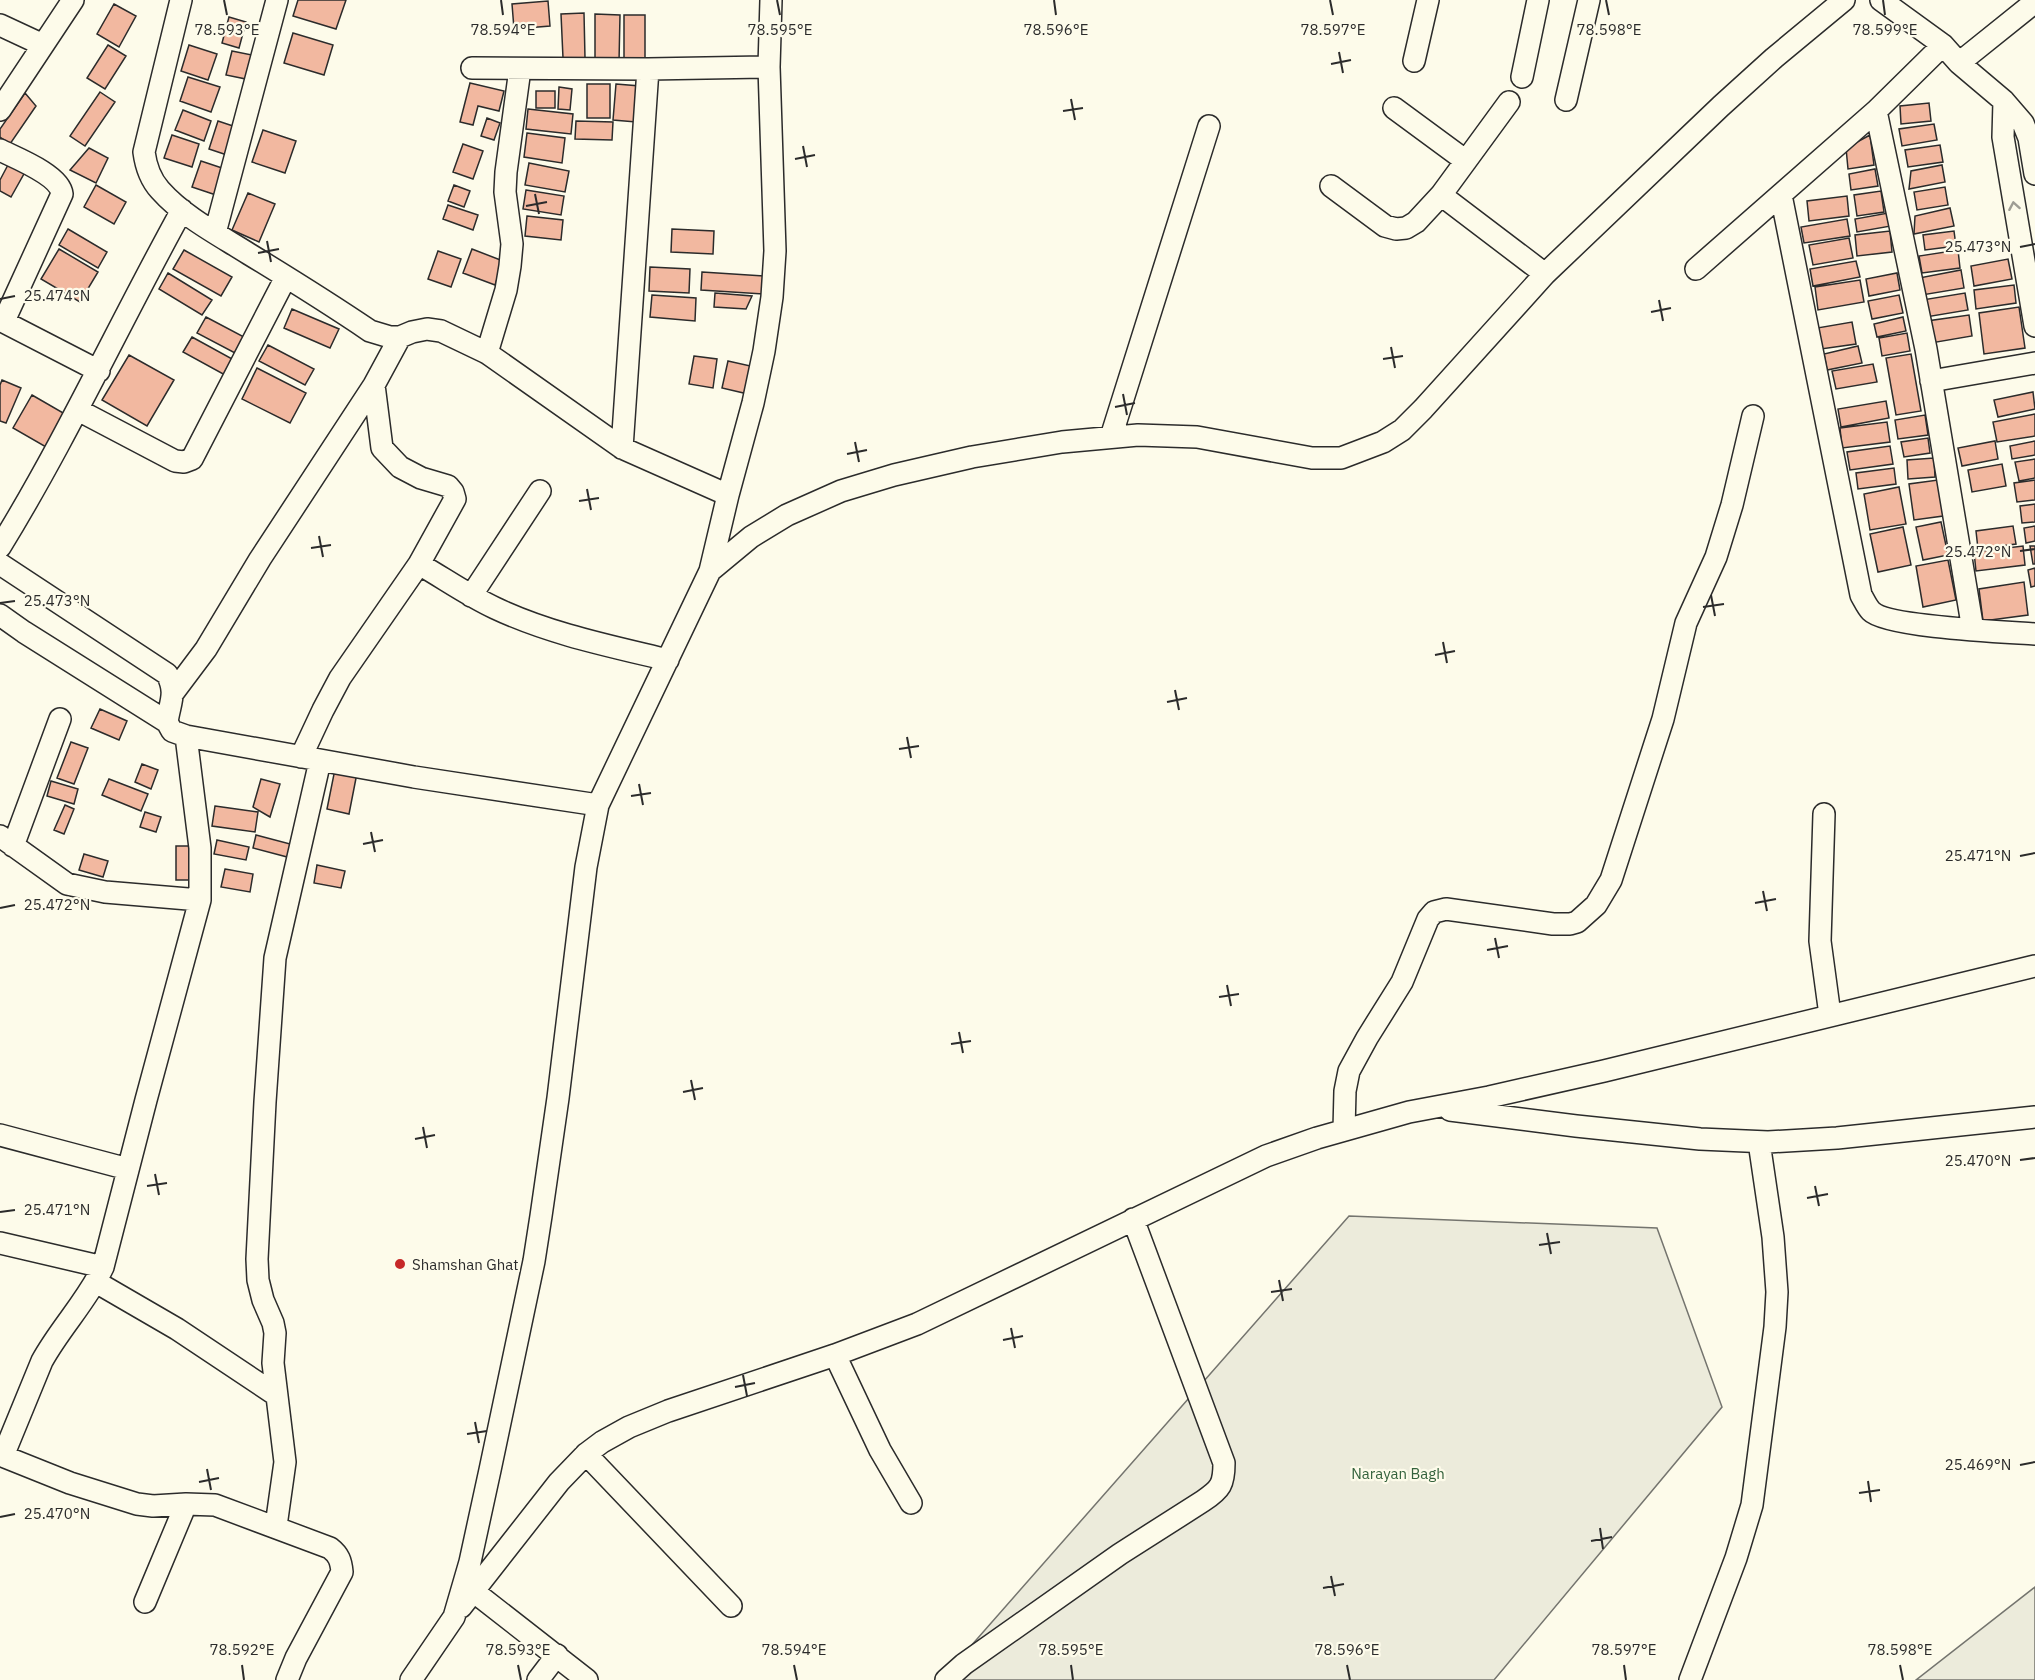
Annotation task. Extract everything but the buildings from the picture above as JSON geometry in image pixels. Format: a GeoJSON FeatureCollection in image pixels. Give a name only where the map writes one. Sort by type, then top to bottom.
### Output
{"type":"FeatureCollection","features":[{"type":"Feature","properties":{"kind":"street"},"geometry":{"type":"LineString","coordinates":[[0,110],[73,0]]}},
{"type":"Feature","properties":{"kind":"street"},"geometry":{"type":"LineString","coordinates":[[182,0],[144,153],[150,177],[160,190],[182,210],[370,331],[390,337],[400,337],[427,329],[441,331],[486,353],[622,448],[728,495]]}},
{"type":"Feature","properties":{"kind":"street"},"geometry":{"type":"LineString","coordinates":[[215,233],[277,0]]}},
{"type":"Feature","properties":{"kind":"street"},"geometry":{"type":"LineString","coordinates":[[453,1617],[470,1562],[534,1261],[558,1098],[586,867],[598,806],[710,571],[764,351],[772,297],[775,251],[769,67],[771,0]]}},
{"type":"Feature","properties":{"kind":"street"},"geometry":{"type":"LineString","coordinates":[[1414,62],[1428,0]]}},
{"type":"Feature","properties":{"kind":"street"},"geometry":{"type":"LineString","coordinates":[[1522,77],[1538,0]]}},
{"type":"Feature","properties":{"kind":"street"},"geometry":{"type":"LineString","coordinates":[[1566,100],[1589,0]]}},
{"type":"Feature","properties":{"kind":"street"},"geometry":{"type":"LineString","coordinates":[[1881,0],[1943,45],[1959,63],[2004,101],[2023,123],[2032,138],[2035,174]]}},
{"type":"Feature","properties":{"kind":"street"},"geometry":{"type":"LineString","coordinates":[[710,571],[751,537],[787,515],[841,491],[894,475],[972,457],[1062,442],[1138,435],[1197,438],[1312,458],[1341,458],[1383,442],[1402,430],[1423,410],[1545,274],[1721,106],[1836,2]]}},
{"type":"Feature","properties":{"kind":"street"},"geometry":{"type":"LineString","coordinates":[[1959,63],[2035,2]]}},
{"type":"Feature","properties":{"kind":"street"},"geometry":{"type":"LineString","coordinates":[[0,25],[43,45]]}},
{"type":"Feature","properties":{"kind":"street"},"geometry":{"type":"LineString","coordinates":[[1696,269],[1876,111],[1943,45]]}},
{"type":"Feature","properties":{"kind":"street"},"geometry":{"type":"LineString","coordinates":[[472,68],[769,67]]}},
{"type":"Feature","properties":{"kind":"street"},"geometry":{"type":"LineString","coordinates":[[486,353],[506,290],[510,266],[512,244],[505,192],[506,172],[520,69]]}},
{"type":"Feature","properties":{"kind":"street"},"geometry":{"type":"LineString","coordinates":[[622,448],[648,69]]}},
{"type":"Feature","properties":{"kind":"street"},"geometry":{"type":"LineString","coordinates":[[2004,101],[2003,137],[2035,326]]}},
{"type":"Feature","properties":{"kind":"street"},"geometry":{"type":"LineString","coordinates":[[1330,186],[1385,226],[1396,230],[1406,228],[1416,222],[1441,195],[1509,102]]}},
{"type":"Feature","properties":{"kind":"street"},"geometry":{"type":"LineString","coordinates":[[1394,108],[1466,161]]}},
{"type":"Feature","properties":{"kind":"street"},"geometry":{"type":"LineString","coordinates":[[1876,111],[1931,381],[1973,630]]}},
{"type":"Feature","properties":{"kind":"street"},"geometry":{"type":"LineString","coordinates":[[1111,437],[1209,126]]}},
{"type":"Feature","properties":{"kind":"street"},"geometry":{"type":"LineString","coordinates":[[0,150],[54,179],[62,188],[60,201],[2,321],[99,371]]}},
{"type":"Feature","properties":{"kind":"street"},"geometry":{"type":"LineString","coordinates":[[1441,195],[1545,274]]}},
{"type":"Feature","properties":{"kind":"street"},"geometry":{"type":"LineString","coordinates":[[1781,195],[1861,595],[1871,612],[1887,619],[1973,630],[2035,634]]}},
{"type":"Feature","properties":{"kind":"street"},"geometry":{"type":"LineString","coordinates":[[0,547],[37,487],[182,210]]}},
{"type":"Feature","properties":{"kind":"street"},"geometry":{"type":"LineString","coordinates":[[78,410],[175,461],[184,462],[192,459],[286,277]]}},
{"type":"Feature","properties":{"kind":"street"},"geometry":{"type":"LineString","coordinates":[[173,693],[206,649],[260,559],[374,385],[400,337]]}},
{"type":"Feature","properties":{"kind":"street"},"geometry":{"type":"LineString","coordinates":[[1931,381],[2035,363]]}},
{"type":"Feature","properties":{"kind":"street"},"geometry":{"type":"LineString","coordinates":[[276,1526],[285,1462],[273,1362],[273,1323],[263,1300],[258,1280],[257,1259],[275,958],[310,759],[322,710],[340,678],[419,564],[454,499],[453,492],[448,486],[421,478],[400,467],[382,448],[374,385]]}},
{"type":"Feature","properties":{"kind":"street"},"geometry":{"type":"LineString","coordinates":[[1344,1130],[1345,1091],[1349,1071],[1367,1038],[1396,994],[1428,919],[1434,912],[1446,909],[1553,924],[1570,924],[1577,922],[1596,905],[1611,880],[1663,719],[1686,623],[1716,557],[1732,505],[1753,417]]}},
{"type":"Feature","properties":{"kind":"street"},"geometry":{"type":"LineString","coordinates":[[471,596],[540,491]]}},
{"type":"Feature","properties":{"kind":"street"},"geometry":{"type":"LineString","coordinates":[[0,564],[167,674],[173,693],[167,722]]}},
{"type":"Feature","properties":{"kind":"street"},"geometry":{"type":"LineString","coordinates":[[419,564],[471,596],[514,617],[564,635],[668,660]]}},
{"type":"Feature","properties":{"kind":"street"},"geometry":{"type":"LineString","coordinates":[[0,615],[167,722],[172,731],[186,736],[414,777],[598,806]]}},
{"type":"Feature","properties":{"kind":"street"},"geometry":{"type":"LineString","coordinates":[[60,719],[7,841],[67,884],[105,892],[200,900]]}},
{"type":"Feature","properties":{"kind":"street"},"geometry":{"type":"LineString","coordinates":[[186,736],[200,848],[200,900],[100,1274],[46,1354],[1,1456],[70,1484],[137,1504],[153,1506],[215,1504],[276,1526],[337,1553],[342,1572],[296,1658],[287,1680]]}},
{"type":"Feature","properties":{"kind":"street"},"geometry":{"type":"LineString","coordinates":[[1824,814],[1820,941],[1830,1015]]}},
{"type":"Feature","properties":{"kind":"street"},"geometry":{"type":"LineString","coordinates":[[411,1680],[453,1617],[559,1482],[586,1454],[629,1427],[668,1411],[835,1355],[952,1308],[1266,1156],[1344,1130],[1431,1107],[1604,1071],[2035,966]]}},
{"type":"Feature","properties":{"kind":"street"},"geometry":{"type":"LineString","coordinates":[[1431,1107],[1576,1126],[1700,1139],[1759,1142],[1837,1138],[2035,1117]]}},
{"type":"Feature","properties":{"kind":"street"},"geometry":{"type":"LineString","coordinates":[[0,1135],[128,1169]]}},
{"type":"Feature","properties":{"kind":"street"},"geometry":{"type":"LineString","coordinates":[[1690,1680],[1736,1558],[1752,1505],[1775,1327],[1777,1292],[1773,1237],[1759,1142]]}},
{"type":"Feature","properties":{"kind":"street"},"geometry":{"type":"LineString","coordinates":[[946,1680],[964,1664],[1081,1581],[1203,1501],[1221,1485],[1224,1476],[1224,1462],[1133,1219]]}},
{"type":"Feature","properties":{"kind":"street"},"geometry":{"type":"LineString","coordinates":[[0,1244],[100,1274],[276,1395]]}},
{"type":"Feature","properties":{"kind":"street"},"geometry":{"type":"LineString","coordinates":[[835,1355],[880,1450],[911,1503]]}},
{"type":"Feature","properties":{"kind":"street"},"geometry":{"type":"LineString","coordinates":[[586,1454],[731,1606]]}},
{"type":"Feature","properties":{"kind":"street"},"geometry":{"type":"LineString","coordinates":[[145,1602],[186,1504]]}},
{"type":"Feature","properties":{"kind":"street"},"geometry":{"type":"LineString","coordinates":[[473,1592],[587,1680]]}},
{"type":"Feature","properties":{"kind":"street"},"geometry":{"type":"LineString","coordinates":[[538,1680],[557,1655]]}},
{"type":"Feature","properties":{"kind":"green space","name":"Narayan Bagh"},"geometry":{"type":"Polygon","coordinates":[[[1349,1216],[1657,1228],[1722,1407],[1494,1680],[941,1680],[1349,1216]]]}},
{"type":"Feature","properties":{"kind":"green space"},"geometry":{"type":"Polygon","coordinates":[[[2035,1587],[2035,1680],[1916,1680],[2035,1587]]]}},
{"type":"Feature","properties":{"kind":"place","name":"Shamshan Ghat"},"geometry":{"type":"Point","coordinates":[400,1264]}}]}
